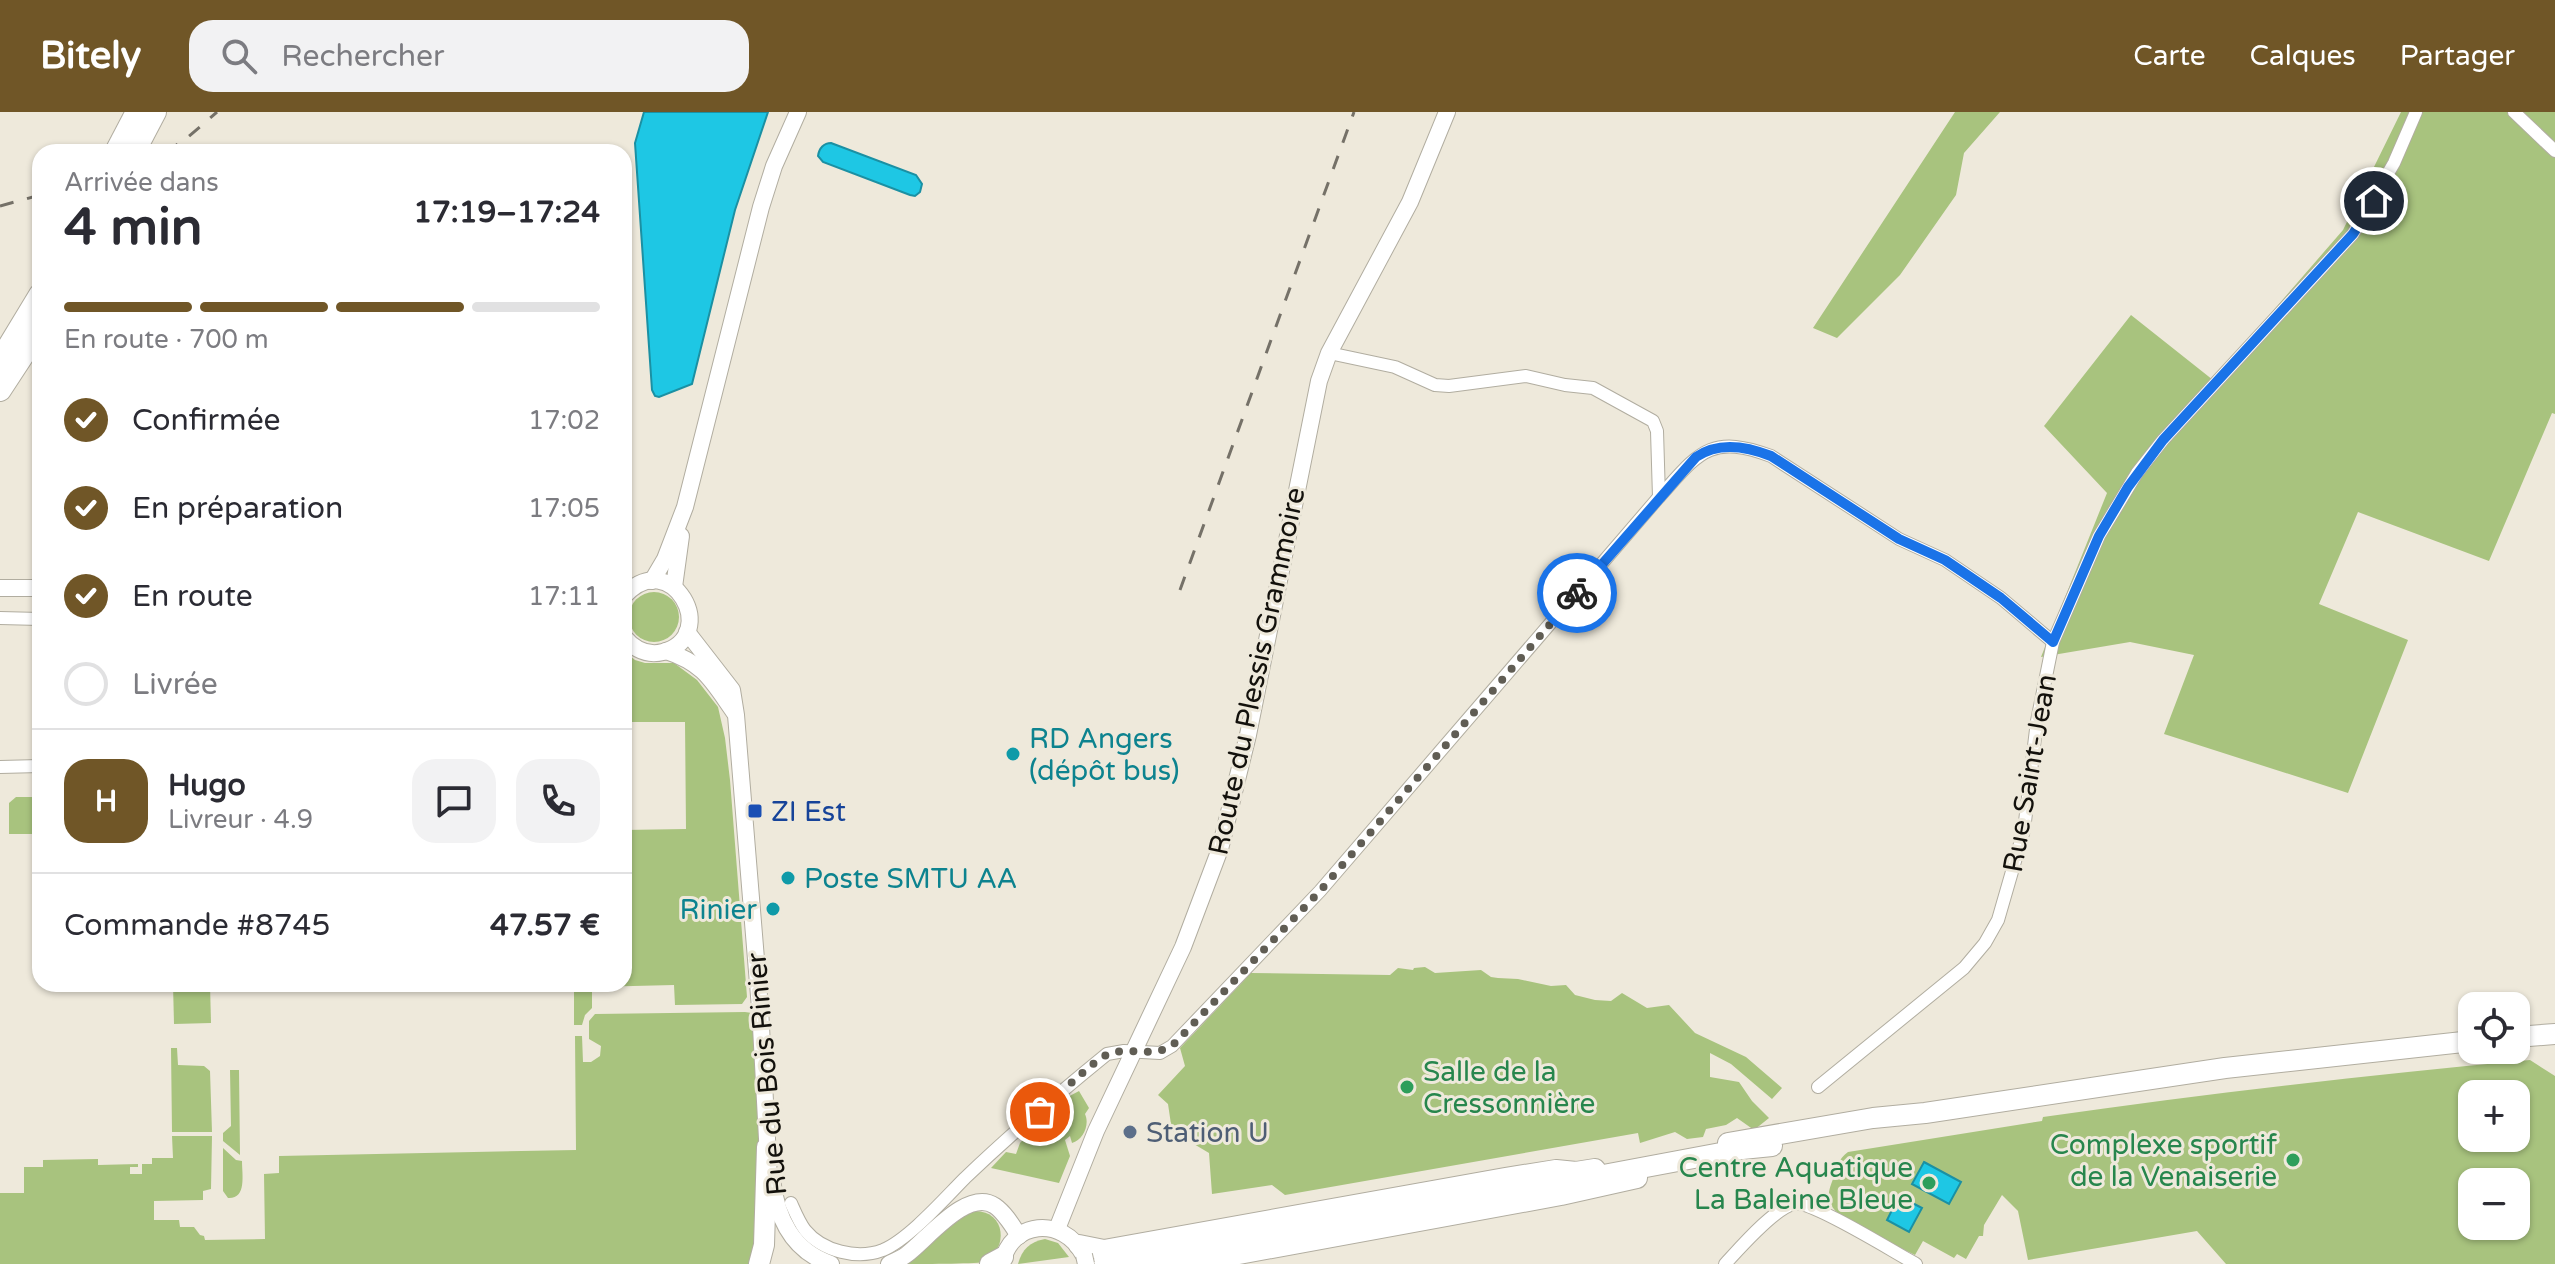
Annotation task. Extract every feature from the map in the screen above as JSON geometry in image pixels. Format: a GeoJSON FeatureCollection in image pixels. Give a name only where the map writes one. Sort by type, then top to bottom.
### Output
{"type":"FeatureCollection","features":[{"type":"Feature","properties":{"kind":"highway"},"geometry":{"type":"LineString","coordinates":[[120,144],[137,112]]}},
{"type":"Feature","properties":{"kind":"highway"},"geometry":{"type":"LineString","coordinates":[[138,144],[155,112]]}},
{"type":"Feature","properties":{"kind":"highway"},"geometry":{"type":"LineString","coordinates":[[0,361],[32,308]]}},
{"type":"Feature","properties":{"kind":"highway"},"geometry":{"type":"LineString","coordinates":[[0,390],[32,341]]}},
{"type":"Feature","properties":{"kind":"main road"},"geometry":{"type":"LineString","coordinates":[[2530,1036],[2555,1034]]}},
{"type":"Feature","properties":{"kind":"main road"},"geometry":{"type":"LineString","coordinates":[[1088,1256],[1873,1118],[2225,1068],[2458,1043]]}},
{"type":"Feature","properties":{"kind":"main road"},"geometry":{"type":"LineString","coordinates":[[1128,1264],[1742,1149],[1772,1146],[1925,1113]]}},
{"type":"Feature","properties":{"kind":"main road"},"geometry":{"type":"LineString","coordinates":[[1184,1264],[1561,1195],[1745,1155],[1772,1146]]}},
{"type":"Feature","properties":{"kind":"main road"},"geometry":{"type":"LineString","coordinates":[[759,1264],[764,1245],[767,1147]]}},
{"type":"Feature","properties":{"kind":"main road"},"geometry":{"type":"LineString","coordinates":[[1088,1256],[1104,1250],[1531,1174],[1556,1170],[1576,1172]]}},
{"type":"Feature","properties":{"kind":"street"},"geometry":{"type":"LineString","coordinates":[[674,587],[685,507],[761,207],[774,166],[798,112]]}},
{"type":"Feature","properties":{"kind":"street","name":"Route du Plessis Grammoire"},"geometry":{"type":"LineString","coordinates":[[1057,1229],[1096,1131],[1201,903],[1230,815],[1311,414],[1329,353],[1410,202],[1447,112]]}},
{"type":"Feature","properties":{"kind":"street","name":"Rue Saint-Jean"},"geometry":{"type":"LineString","coordinates":[[1818,1087],[1964,968],[1985,943],[1998,920],[2024,830],[2037,721],[2053,642],[2099,536],[2137,473],[2163,440],[2353,234],[2394,163],[2416,112]]}},
{"type":"Feature","properties":{"kind":"street"},"geometry":{"type":"LineString","coordinates":[[2514,112],[2555,151]]}},
{"type":"Feature","properties":{"kind":"street"},"geometry":{"type":"LineString","coordinates":[[1329,353],[1395,367],[1435,385],[1526,376],[1593,388],[1653,421],[1657,431],[1659,497]]}},
{"type":"Feature","properties":{"kind":"street"},"geometry":{"type":"LineString","coordinates":[[791,1203],[803,1228],[817,1242],[836,1251],[881,1251],[916,1226],[1107,1054],[1160,1053],[1172,1046],[1320,891],[1659,497],[1707,449],[1753,449],[1771,456],[1899,539],[1945,560],[2001,598],[2053,642]]}},
{"type":"Feature","properties":{"kind":"street"},"geometry":{"type":"LineString","coordinates":[[652,581],[665,559],[685,507]]}},
{"type":"Feature","properties":{"kind":"street"},"geometry":{"type":"LineString","coordinates":[[632,589],[652,581],[663,582],[682,594],[690,612],[687,632],[666,651]]}},
{"type":"Feature","properties":{"kind":"street"},"geometry":{"type":"LineString","coordinates":[[6,588],[32,588]]}},
{"type":"Feature","properties":{"kind":"street"},"geometry":{"type":"LineString","coordinates":[[0,618],[32,619]]}},
{"type":"Feature","properties":{"kind":"street","name":"Rue du Bois Rinier"},"geometry":{"type":"LineString","coordinates":[[687,632],[732,690],[736,715],[760,1008],[767,1147],[778,1214],[796,1243],[809,1254],[831,1264]]}},
{"type":"Feature","properties":{"kind":"street","name":"Rue du Bois Rinier"},"geometry":{"type":"LineString","coordinates":[[632,645],[644,652],[666,651],[685,657],[707,673],[736,715]]}},
{"type":"Feature","properties":{"kind":"street"},"geometry":{"type":"LineString","coordinates":[[0,767],[32,766]]}},
{"type":"Feature","properties":{"kind":"street"},"geometry":{"type":"LineString","coordinates":[[889,1264],[906,1256],[947,1218],[978,1202],[995,1206],[1019,1236]]}},
{"type":"Feature","properties":{"kind":"street"},"geometry":{"type":"LineString","coordinates":[[1725,1264],[1785,1207],[1796,1203],[1820,1212],[1916,1264]]}},
{"type":"Feature","properties":{"kind":"street"},"geometry":{"type":"LineString","coordinates":[[998,1262],[1019,1236],[1044,1227],[1069,1235],[1088,1256]]}},
{"type":"Feature","properties":{"kind":"green space"},"geometry":{"type":"Polygon","coordinates":[[[1955,112],[2000,112],[1964,153],[1956,195],[1900,275],[1837,338],[1813,328],[1955,112]]]}},
{"type":"Feature","properties":{"kind":"green space"},"geometry":{"type":"Polygon","coordinates":[[[2401,112],[2555,112],[2555,414],[2552,413],[2489,561],[2358,512],[2319,604],[2408,640],[2348,793],[2164,734],[2194,655],[2130,642],[2041,657],[2107,493],[2044,426],[2131,315],[2213,380],[2343,230],[2401,112]]]}},
{"type":"Feature","properties":{"kind":"green space"},"geometry":{"type":"Polygon","coordinates":[[[645,594],[663,594],[672,599],[677,608],[677,626],[672,635],[663,640],[645,640],[636,635],[632,628],[632,606],[636,599],[645,594]]]}},
{"type":"Feature","properties":{"kind":"green space"},"geometry":{"type":"Polygon","coordinates":[[[632,658],[645,663],[674,663],[697,680],[718,707],[730,780],[747,997],[742,1004],[675,1005],[674,985],[632,986],[632,830],[686,829],[685,722],[632,722],[632,658]]]}},
{"type":"Feature","properties":{"kind":"green space"},"geometry":{"type":"Polygon","coordinates":[[[16,797],[32,797],[32,834],[9,834],[9,803],[16,797]]]}},
{"type":"Feature","properties":{"kind":"green space","name":"Salle de la Cressonnière"},"geometry":{"type":"Polygon","coordinates":[[[1425,967],[1435,973],[1481,970],[1491,977],[1551,986],[1566,985],[1575,995],[1595,1000],[1611,1001],[1622,993],[1647,1008],[1669,1005],[1695,1033],[1746,1057],[1782,1088],[1772,1099],[1731,1064],[1710,1053],[1710,1077],[1739,1082],[1769,1118],[1754,1130],[1737,1118],[1726,1125],[1706,1129],[1703,1137],[1687,1139],[1675,1132],[1640,1143],[1638,1133],[1285,1195],[1272,1185],[1212,1194],[1209,1153],[1172,1131],[1168,1104],[1158,1095],[1185,1066],[1180,1048],[1251,973],[1390,975],[1398,968],[1413,970],[1425,967]]]}},
{"type":"Feature","properties":{"kind":"green space"},"geometry":{"type":"Polygon","coordinates":[[[173,992],[210,992],[211,1023],[174,1024],[173,992]]]}},
{"type":"Feature","properties":{"kind":"green space"},"geometry":{"type":"Polygon","coordinates":[[[574,992],[592,992],[592,1008],[585,1015],[582,1025],[574,1025],[574,992]]]}},
{"type":"Feature","properties":{"kind":"green space"},"geometry":{"type":"Polygon","coordinates":[[[752,1013],[757,1021],[760,1239],[753,1264],[0,1264],[0,1193],[24,1193],[24,1167],[43,1167],[43,1160],[98,1159],[98,1165],[138,1164],[138,1167],[130,1167],[130,1174],[142,1174],[142,1164],[152,1164],[152,1158],[173,1158],[172,1136],[212,1136],[211,1189],[203,1191],[203,1200],[154,1201],[154,1220],[179,1220],[180,1227],[194,1227],[205,1240],[265,1239],[264,1174],[279,1173],[279,1156],[576,1150],[575,1036],[582,1036],[583,1062],[591,1062],[600,1056],[601,1046],[589,1039],[589,1021],[595,1014],[752,1013]]]}},
{"type":"Feature","properties":{"kind":"green space"},"geometry":{"type":"Polygon","coordinates":[[[171,1048],[177,1048],[178,1065],[204,1066],[210,1071],[212,1132],[172,1132],[171,1048]]]}},
{"type":"Feature","properties":{"kind":"green space","name":"Complexe sportif de la Venaiserie"},"geometry":{"type":"Polygon","coordinates":[[[2530,1060],[2555,1076],[2555,1264],[2226,1264],[2197,1231],[2028,1260],[2018,1211],[2002,1195],[1984,1225],[1983,1236],[1979,1236],[1966,1259],[1957,1254],[1954,1258],[1923,1241],[1915,1255],[1844,1218],[1829,1200],[1837,1167],[1848,1152],[2042,1121],[2043,1117],[2492,1064],[2530,1064],[2530,1060]]]}},
{"type":"Feature","properties":{"kind":"green space"},"geometry":{"type":"Polygon","coordinates":[[[230,1070],[239,1070],[240,1155],[223,1141],[223,1133],[231,1126],[230,1070]]]}},
{"type":"Feature","properties":{"kind":"green space"},"geometry":{"type":"Polygon","coordinates":[[[1079,1091],[1089,1108],[1085,1114],[1086,1127],[1076,1141],[1072,1143],[1070,1136],[1065,1140],[1070,1156],[1059,1183],[991,1168],[1006,1152],[1016,1154],[1020,1143],[1039,1126],[1046,1113],[1061,1106],[1064,1099],[1079,1091]]]}},
{"type":"Feature","properties":{"kind":"green space"},"geometry":{"type":"Polygon","coordinates":[[[223,1148],[236,1160],[242,1161],[241,1190],[238,1195],[228,1198],[223,1191],[223,1148]]]}},
{"type":"Feature","properties":{"kind":"green space"},"geometry":{"type":"Polygon","coordinates":[[[975,1211],[993,1217],[1000,1232],[998,1249],[984,1262],[903,1264],[964,1216],[975,1211]]]}},
{"type":"Feature","properties":{"kind":"green space"},"geometry":{"type":"Polygon","coordinates":[[[1045,1239],[1058,1243],[1069,1257],[1018,1264],[1027,1247],[1045,1239]]]}},
{"type":"Feature","properties":{"kind":"water"},"geometry":{"type":"Polygon","coordinates":[[[644,112],[768,112],[735,210],[692,384],[659,397],[652,390],[635,143],[644,112]]]}},
{"type":"Feature","properties":{"kind":"water"},"geometry":{"type":"Polygon","coordinates":[[[831,143],[916,175],[922,184],[920,192],[910,195],[823,162],[818,156],[819,151],[831,143]]]}},
{"type":"Feature","properties":{"kind":"water"},"geometry":{"type":"Polygon","coordinates":[[[1924,1162],[1961,1182],[1949,1204],[1912,1184],[1924,1162]]]}},
{"type":"Feature","properties":{"kind":"water"},"geometry":{"type":"Polygon","coordinates":[[[1899,1196],[1922,1208],[1909,1232],[1887,1220],[1899,1196]]]}},
{"type":"Feature","properties":{"kind":"railway"},"geometry":{"type":"LineString","coordinates":[[178,144],[217,112]]}},
{"type":"Feature","properties":{"kind":"railway"},"geometry":{"type":"LineString","coordinates":[[1180,590],[1354,112]]}},
{"type":"Feature","properties":{"kind":"railway"},"geometry":{"type":"LineString","coordinates":[[0,206],[32,197]]}},
{"type":"Feature","properties":{"kind":"way so far"},"geometry":{"type":"LineString","coordinates":[[1040,1112],[1107,1054],[1124,1051],[1160,1053],[1172,1046],[1320,891],[1577,593]]}},
{"type":"Feature","properties":{"kind":"place","name":"RD Angers (dépôt bus)"},"geometry":{"type":"Point","coordinates":[1013,754]}},
{"type":"Feature","properties":{"kind":"place","name":"ZI Est"},"geometry":{"type":"Point","coordinates":[755,811]}},
{"type":"Feature","properties":{"kind":"place","name":"Poste SMTU AA"},"geometry":{"type":"Point","coordinates":[788,878]}},
{"type":"Feature","properties":{"kind":"place","name":"Rinier"},"geometry":{"type":"Point","coordinates":[773,909]}},
{"type":"Feature","properties":{"kind":"place","name":"Salle de la Cressonnière"},"geometry":{"type":"Point","coordinates":[1407,1087]}},
{"type":"Feature","properties":{"kind":"place","name":"Station U"},"geometry":{"type":"Point","coordinates":[1130,1132]}},
{"type":"Feature","properties":{"kind":"place","name":"Complexe sportif de la Venaiserie"},"geometry":{"type":"Point","coordinates":[2293,1160]}},
{"type":"Feature","properties":{"kind":"place","name":"Centre Aquatique La Baleine Bleue"},"geometry":{"type":"Point","coordinates":[1929,1183]}},
{"type":"Feature","properties":{"kind":"route"},"geometry":{"type":"LineString","coordinates":[[1577,593],[1696,457],[1707,449],[1734,447],[1753,449],[1771,456],[1899,539],[1945,560],[2001,598],[2053,642],[2099,536],[2137,473],[2163,440],[2353,234],[2374,201]]}}]}
